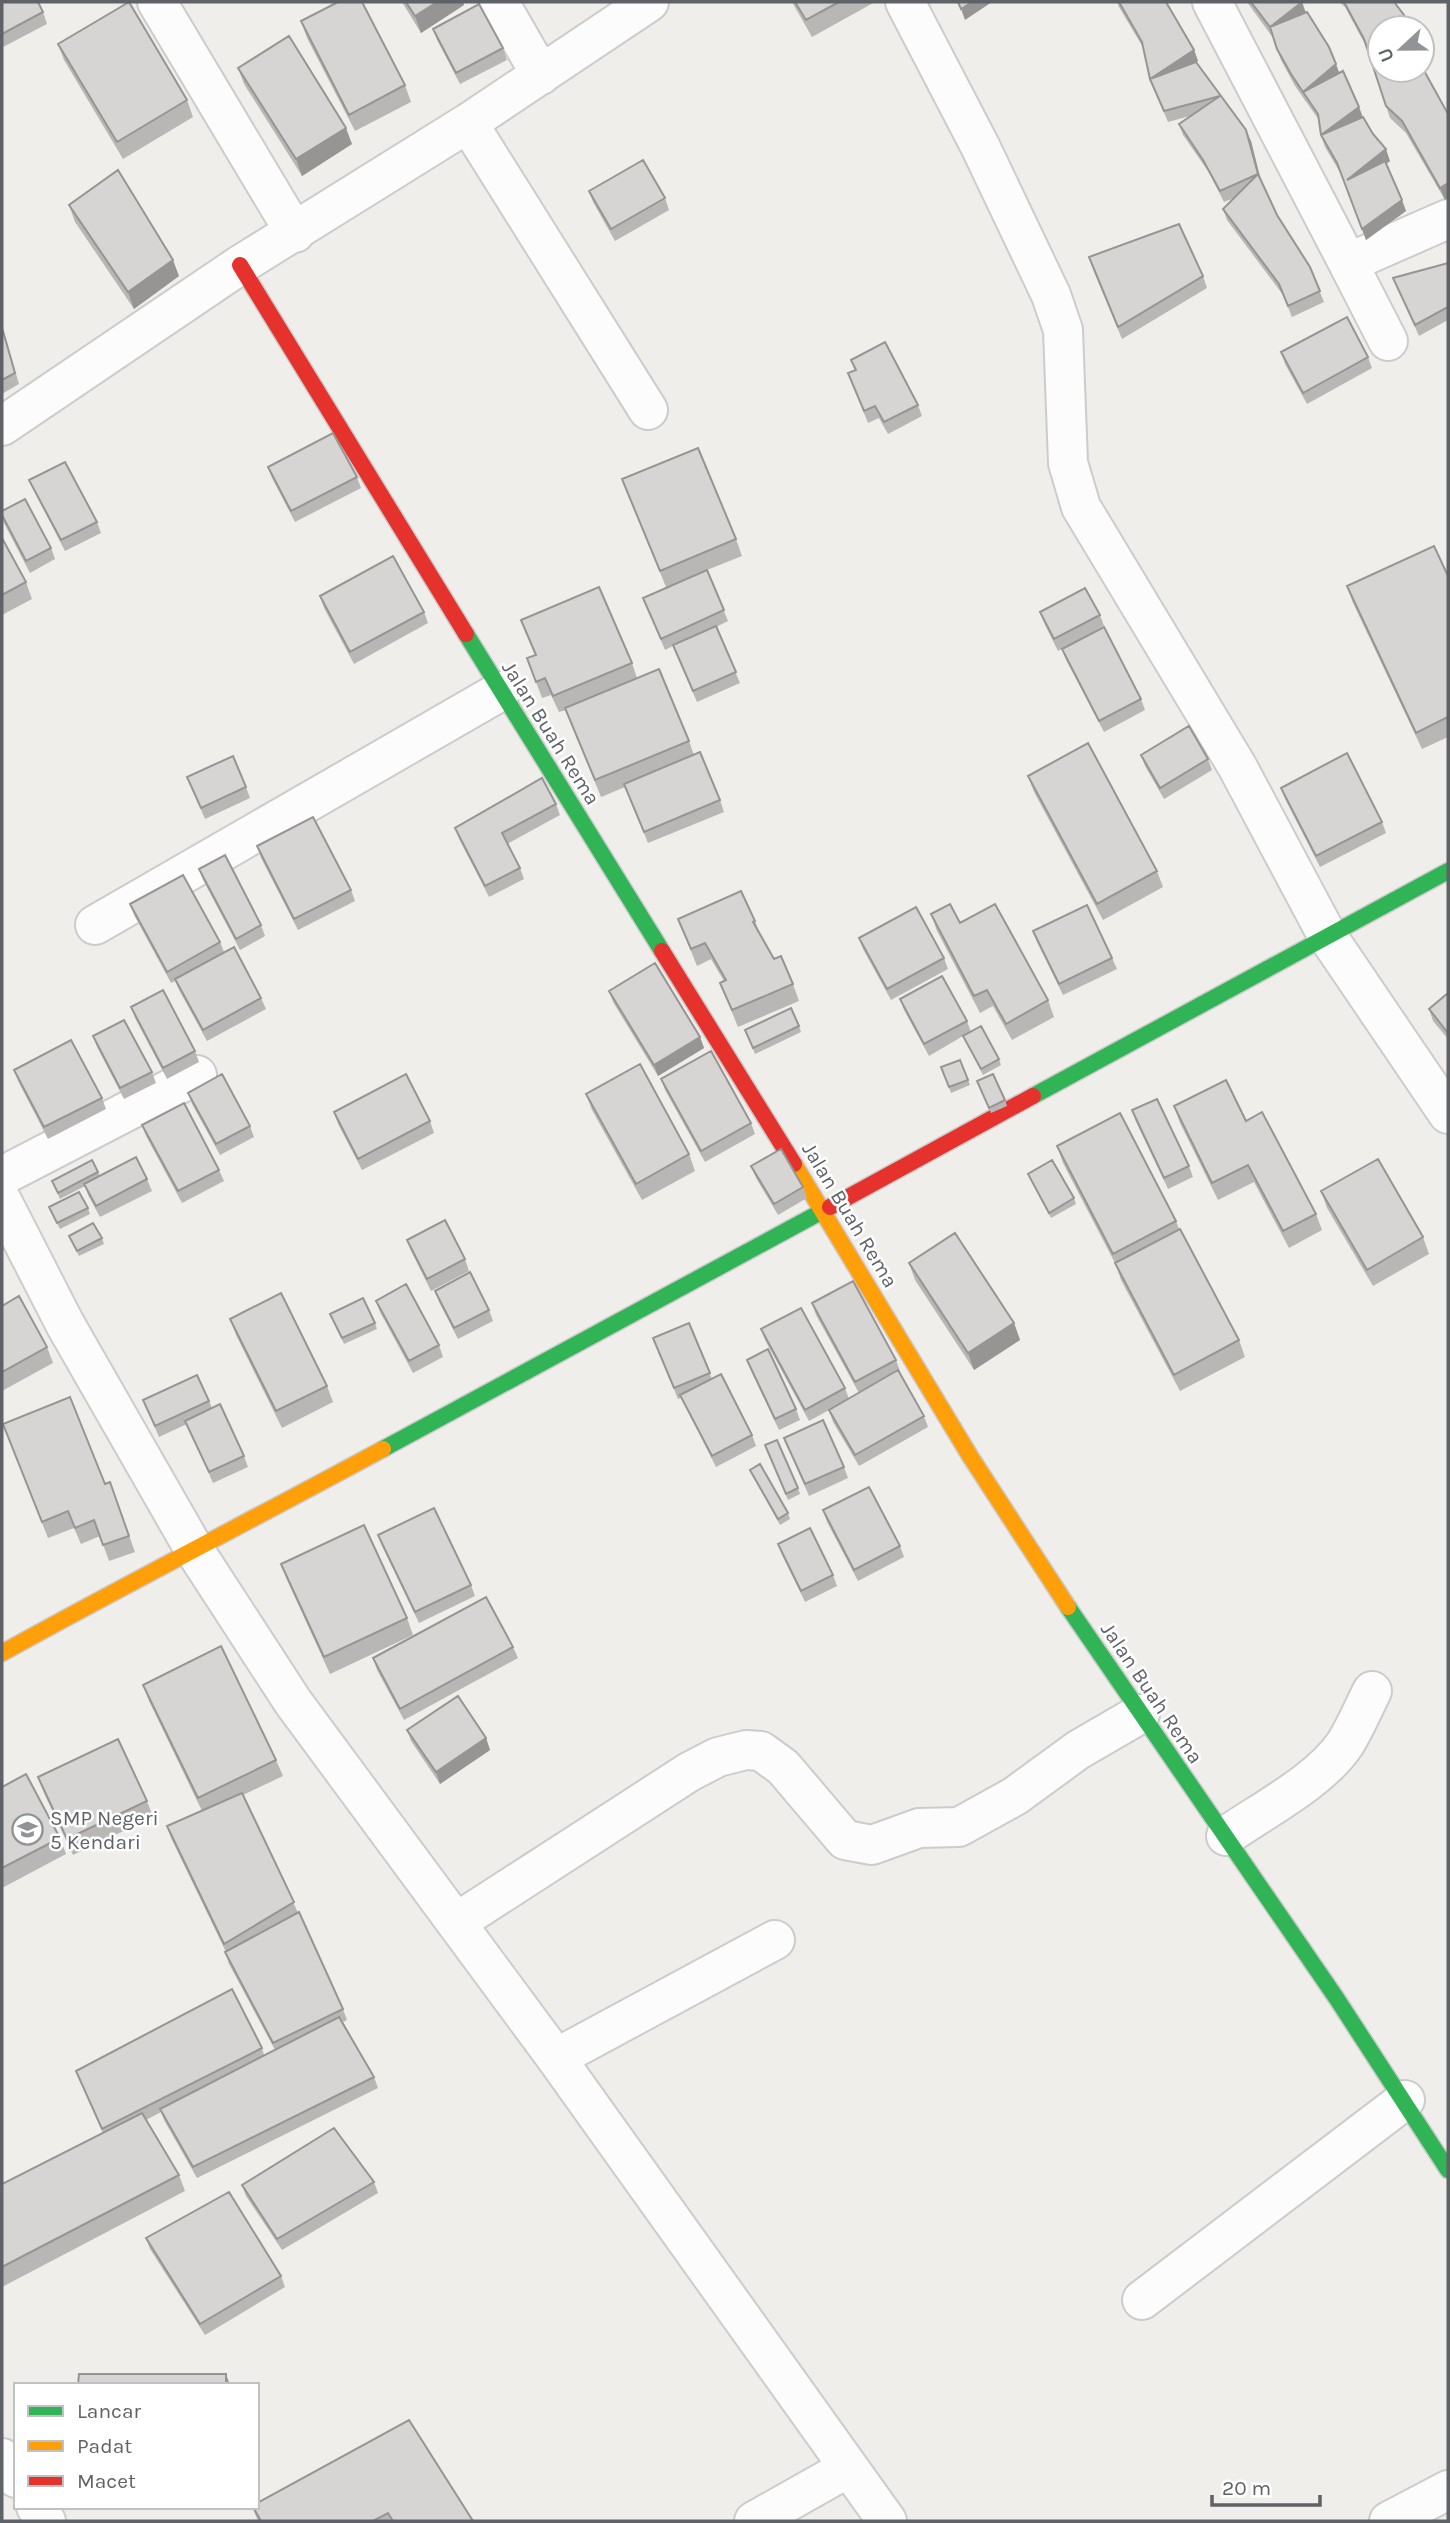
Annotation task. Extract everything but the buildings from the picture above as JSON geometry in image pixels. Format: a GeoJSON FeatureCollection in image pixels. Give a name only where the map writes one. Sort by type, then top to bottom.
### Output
{"type":"FeatureCollection","features":[{"type":"Feature","properties":{"kind":"street"},"geometry":{"type":"LineString","coordinates":[[156,2],[295,233]]}},
{"type":"Feature","properties":{"kind":"street"},"geometry":{"type":"LineString","coordinates":[[499,2],[541,75]]}},
{"type":"Feature","properties":{"kind":"street"},"geometry":{"type":"LineString","coordinates":[[2,426],[240,265],[468,123],[649,2]]}},
{"type":"Feature","properties":{"kind":"street"},"geometry":{"type":"LineString","coordinates":[[905,2],[986,158],[1051,295],[1063,330],[1068,463],[1081,507],[1237,766],[1328,937],[1448,1114]]}},
{"type":"Feature","properties":{"kind":"street"},"geometry":{"type":"LineString","coordinates":[[1212,2],[1388,341]]}},
{"type":"Feature","properties":{"kind":"street"},"geometry":{"type":"LineString","coordinates":[[468,123],[648,410]]}},
{"type":"Feature","properties":{"kind":"street"},"geometry":{"type":"LineString","coordinates":[[1348,263],[1448,219]]}},
{"type":"Feature","properties":{"kind":"street","name":"Jalan Buah Rema"},"geometry":{"type":"LineString","coordinates":[[240,265],[500,691],[822,1209],[992,1491],[1140,1714],[1405,2100],[1448,2170]]}},
{"type":"Feature","properties":{"kind":"street"},"geometry":{"type":"LineString","coordinates":[[95,925],[500,691]]}},
{"type":"Feature","properties":{"kind":"street"},"geometry":{"type":"LineString","coordinates":[[2,1653],[1448,871]]}},
{"type":"Feature","properties":{"kind":"street"},"geometry":{"type":"LineString","coordinates":[[2,1177],[197,1075]]}},
{"type":"Feature","properties":{"kind":"street"},"geometry":{"type":"LineString","coordinates":[[2,1201],[72,1336],[195,1551],[293,1702],[556,2058],[887,2521]]}},
{"type":"Feature","properties":{"kind":"street"},"geometry":{"type":"LineString","coordinates":[[1226,1836],[1313,1777],[1331,1761],[1345,1744],[1372,1691]]}},
{"type":"Feature","properties":{"kind":"street"},"geometry":{"type":"LineString","coordinates":[[457,1922],[689,1772],[718,1757],[746,1750],[761,1751],[783,1767],[845,1840],[872,1844],[919,1828],[959,1827],[1015,1796],[1078,1750],[1140,1714]]}},
{"type":"Feature","properties":{"kind":"street"},"geometry":{"type":"LineString","coordinates":[[556,2058],[775,1940]]}},
{"type":"Feature","properties":{"kind":"street"},"geometry":{"type":"LineString","coordinates":[[1142,2300],[1405,2100]]}},
{"type":"Feature","properties":{"kind":"street"},"geometry":{"type":"LineString","coordinates":[[2,2458],[14,2475]]}},
{"type":"Feature","properties":{"kind":"street"},"geometry":{"type":"LineString","coordinates":[[754,2521],[848,2468]]}},
{"type":"Feature","properties":{"kind":"street"},"geometry":{"type":"LineString","coordinates":[[1389,2521],[1448,2490]]}},
{"type":"Feature","properties":{"kind":"traffic: fast"},"geometry":{"type":"LineString","coordinates":[[466,634],[662,951]]}},
{"type":"Feature","properties":{"kind":"traffic: fast"},"geometry":{"type":"LineString","coordinates":[[1033,1096],[1448,871]]}},
{"type":"Feature","properties":{"kind":"traffic: fast"},"geometry":{"type":"LineString","coordinates":[[383,1449],[830,1207]]}},
{"type":"Feature","properties":{"kind":"traffic: fast"},"geometry":{"type":"LineString","coordinates":[[1068,1607],[1337,1999],[1448,2170]]}},
{"type":"Feature","properties":{"kind":"traffic: slow"},"geometry":{"type":"LineString","coordinates":[[794,1164],[970,1456],[1068,1607]]}},
{"type":"Feature","properties":{"kind":"traffic: slow"},"geometry":{"type":"LineString","coordinates":[[2,1653],[383,1449]]}},
{"type":"Feature","properties":{"kind":"traffic: jam"},"geometry":{"type":"LineString","coordinates":[[240,265],[466,634]]}},
{"type":"Feature","properties":{"kind":"traffic: jam"},"geometry":{"type":"LineString","coordinates":[[662,951],[794,1164]]}},
{"type":"Feature","properties":{"kind":"traffic: jam"},"geometry":{"type":"LineString","coordinates":[[830,1207],[1033,1096]]}},
{"type":"Feature","properties":{"kind":"place","name":"SMP Negeri 5 Kendari"},"geometry":{"type":"Point","coordinates":[27,1830]}}]}
